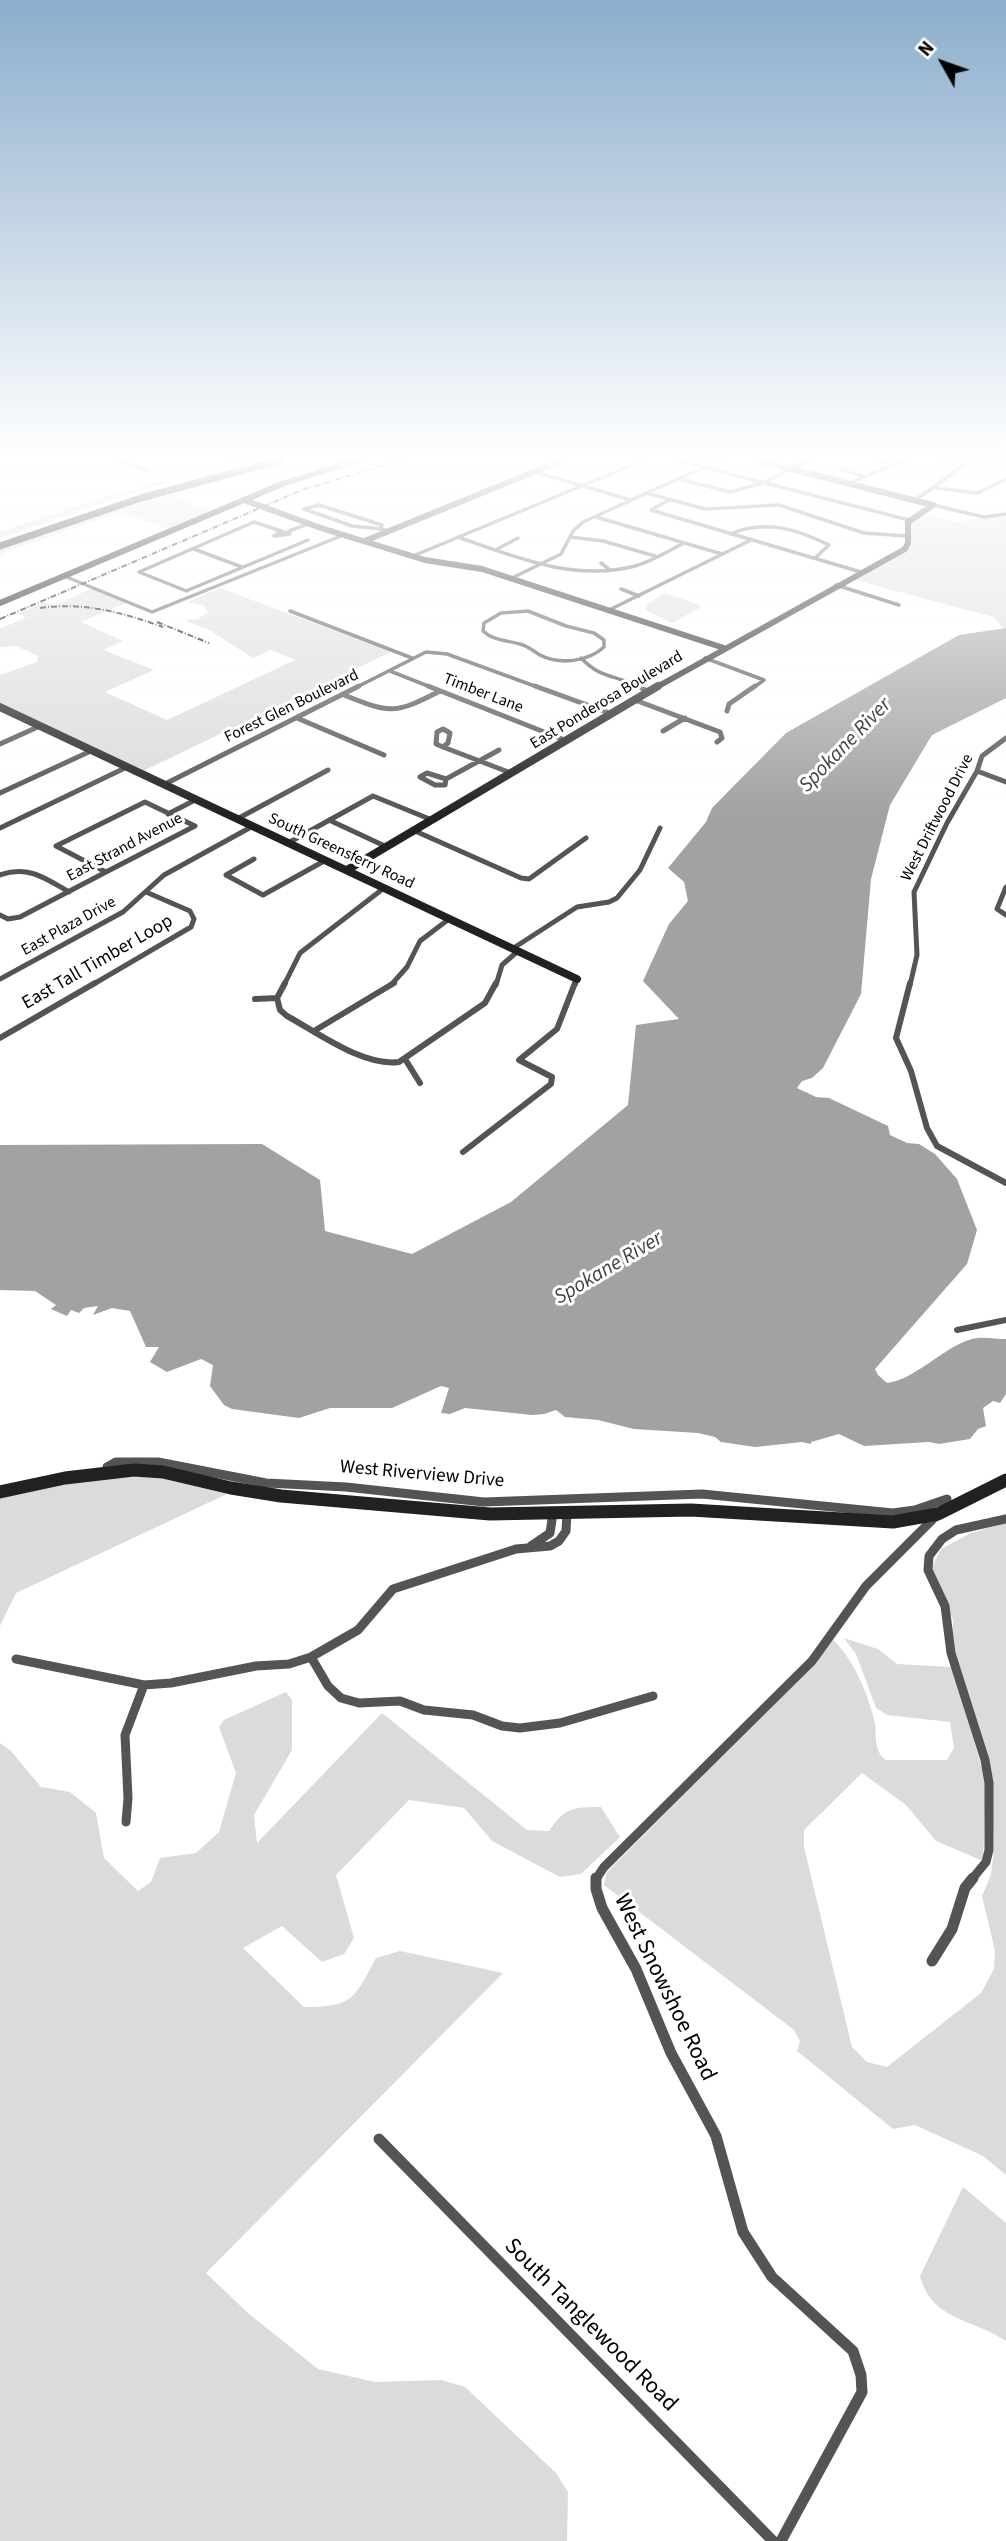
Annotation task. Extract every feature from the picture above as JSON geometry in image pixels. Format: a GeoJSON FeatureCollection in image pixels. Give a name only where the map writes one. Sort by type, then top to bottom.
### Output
{"type":"FeatureCollection","features":[{"type":"Feature","properties":{"kind":"main road"},"geometry":{"type":"LineString","coordinates":[[0,603],[58,579]]}},
{"type":"Feature","properties":{"kind":"street"},"geometry":{"type":"LineString","coordinates":[[70,579],[152,612],[237,579]]}},
{"type":"Feature","properties":{"kind":"street"},"geometry":{"type":"LineString","coordinates":[[155,579],[196,595]]}},
{"type":"Feature","properties":{"kind":"street"},"geometry":{"type":"LineString","coordinates":[[184,590],[213,579]]}},
{"type":"Feature","properties":{"kind":"street"},"geometry":{"type":"LineString","coordinates":[[514,579],[724,648]]}},
{"type":"Feature","properties":{"kind":"street"},"geometry":{"type":"LineString","coordinates":[[608,610],[674,579]]}},
{"type":"Feature","properties":{"kind":"street","name":"East Ponderosa Boulevard"},"geometry":{"type":"LineString","coordinates":[[347,870],[705,659],[848,579]]}},
{"type":"Feature","properties":{"kind":"street"},"geometry":{"type":"LineString","coordinates":[[836,585],[899,604]]}},
{"type":"Feature","properties":{"kind":"street"},"geometry":{"type":"LineString","coordinates":[[621,589],[639,596]]}},
{"type":"Feature","properties":{"kind":"street"},"geometry":{"type":"LineString","coordinates":[[290,611],[412,658]]}},
{"type":"Feature","properties":{"kind":"street"},"geometry":{"type":"LineString","coordinates":[[581,658],[603,649],[605,643],[602,637],[591,631],[564,625],[543,614],[528,611],[497,614],[482,626],[483,631],[491,637],[524,645],[545,657],[581,658],[594,672],[629,681],[649,692]]}},
{"type":"Feature","properties":{"kind":"street","name":"Forest Glen Boulevard"},"geometry":{"type":"LineString","coordinates":[[165,784],[412,658],[430,652],[447,654],[612,714]]}},
{"type":"Feature","properties":{"kind":"street"},"geometry":{"type":"LineString","coordinates":[[705,659],[764,680],[729,704],[727,711]]}},
{"type":"Feature","properties":{"kind":"street","name":"Timber Lane"},"geometry":{"type":"LineString","coordinates":[[390,671],[567,741]]}},
{"type":"Feature","properties":{"kind":"street"},"geometry":{"type":"LineString","coordinates":[[344,695],[393,712],[440,691]]}},
{"type":"Feature","properties":{"kind":"street"},"geometry":{"type":"LineString","coordinates":[[635,700],[720,732],[722,738],[717,742]]}},
{"type":"Feature","properties":{"kind":"street","name":"South Greensferry Road"},"geometry":{"type":"LineString","coordinates":[[0,708],[577,979]]}},
{"type":"Feature","properties":{"kind":"street"},"geometry":{"type":"LineString","coordinates":[[297,718],[384,755]]}},
{"type":"Feature","properties":{"kind":"street"},"geometry":{"type":"LineString","coordinates":[[663,731],[685,718]]}},
{"type":"Feature","properties":{"kind":"street"},"geometry":{"type":"LineString","coordinates":[[0,744],[40,726]]}},
{"type":"Feature","properties":{"kind":"street","name":"West Driftwood Drive"},"geometry":{"type":"LineString","coordinates":[[1006,738],[982,756],[977,771],[947,823],[914,892],[917,955],[896,1038],[911,1071],[930,1135],[937,1146],[1006,1183]]}},
{"type":"Feature","properties":{"kind":"street"},"geometry":{"type":"LineString","coordinates":[[442,747],[511,773]]}},
{"type":"Feature","properties":{"kind":"street"},"geometry":{"type":"LineString","coordinates":[[0,793],[93,750]]}},
{"type":"Feature","properties":{"kind":"street"},"geometry":{"type":"LineString","coordinates":[[446,779],[447,784],[440,786],[420,776],[427,773],[446,779],[499,750]]}},
{"type":"Feature","properties":{"kind":"street"},"geometry":{"type":"LineString","coordinates":[[0,828],[127,767]]}},
{"type":"Feature","properties":{"kind":"street"},"geometry":{"type":"LineString","coordinates":[[237,819],[328,770]]}},
{"type":"Feature","properties":{"kind":"street"},"geometry":{"type":"LineString","coordinates":[[977,771],[1006,782]]}},
{"type":"Feature","properties":{"kind":"street"},"geometry":{"type":"LineString","coordinates":[[288,842],[370,797],[377,797],[432,820]]}},
{"type":"Feature","properties":{"kind":"street","name":"East Strand Avenue"},"geometry":{"type":"LineString","coordinates":[[168,814],[197,799]]}},
{"type":"Feature","properties":{"kind":"street"},"geometry":{"type":"LineString","coordinates":[[107,873],[57,846],[145,802],[168,814]]}},
{"type":"Feature","properties":{"kind":"street","name":"East Strand Avenue"},"geometry":{"type":"LineString","coordinates":[[0,915],[15,919],[195,826],[168,814]]}},
{"type":"Feature","properties":{"kind":"street"},"geometry":{"type":"LineString","coordinates":[[329,820],[387,847]]}},
{"type":"Feature","properties":{"kind":"street","name":"East Plaza Drive"},"geometry":{"type":"LineString","coordinates":[[0,979],[123,912],[164,875],[253,826]]}},
{"type":"Feature","properties":{"kind":"street"},"geometry":{"type":"LineString","coordinates":[[277,998],[284,1014],[376,1062],[391,1063],[405,1059],[485,1003],[494,990],[502,965],[515,950],[579,905],[608,903],[617,898],[643,864],[657,840],[660,828]]}},
{"type":"Feature","properties":{"kind":"street"},"geometry":{"type":"LineString","coordinates":[[415,831],[528,879],[586,838]]}},
{"type":"Feature","properties":{"kind":"street"},"geometry":{"type":"LineString","coordinates":[[254,859],[226,875],[263,895],[326,860]]}},
{"type":"Feature","properties":{"kind":"street"},"geometry":{"type":"LineString","coordinates":[[0,875],[24,868],[69,892]]}},
{"type":"Feature","properties":{"kind":"street"},"geometry":{"type":"LineString","coordinates":[[1006,887],[996,909],[1006,915]]}},
{"type":"Feature","properties":{"kind":"street"},"geometry":{"type":"LineString","coordinates":[[277,998],[300,953],[384,888]]}},
{"type":"Feature","properties":{"kind":"street","name":"East Tall Timber Loop"},"geometry":{"type":"LineString","coordinates":[[0,1038],[191,926],[194,919],[190,911],[146,892]]}},
{"type":"Feature","properties":{"kind":"street"},"geometry":{"type":"LineString","coordinates":[[314,1031],[389,987],[404,974],[420,941],[449,919]]}},
{"type":"Feature","properties":{"kind":"street"},"geometry":{"type":"LineString","coordinates":[[463,1152],[551,1084],[552,1077],[519,1060],[557,1029],[577,979]]}},
{"type":"Feature","properties":{"kind":"street"},"geometry":{"type":"LineString","coordinates":[[255,999],[277,998]]}},
{"type":"Feature","properties":{"kind":"street"},"geometry":{"type":"LineString","coordinates":[[405,1059],[420,1083]]}},
{"type":"Feature","properties":{"kind":"street"},"geometry":{"type":"LineString","coordinates":[[957,1329],[1006,1320]]}},
{"type":"Feature","properties":{"kind":"street","name":"West Riverview Drive"},"geometry":{"type":"LineString","coordinates":[[107,1473],[107,1467],[116,1462],[158,1462],[266,1483],[346,1486],[484,1502],[702,1494],[893,1522],[937,1514],[1006,1480]]}},
{"type":"Feature","properties":{"kind":"street","name":"West Riverview Drive"},"geometry":{"type":"LineString","coordinates":[[0,1492],[65,1478],[107,1473],[163,1472],[256,1492],[490,1514],[691,1510],[893,1513],[915,1510],[947,1499]]}},
{"type":"Feature","properties":{"kind":"street"},"geometry":{"type":"LineString","coordinates":[[419,1508],[428,1496]]}},
{"type":"Feature","properties":{"kind":"street"},"geometry":{"type":"LineString","coordinates":[[531,1546],[550,1533],[553,1513]]}},
{"type":"Feature","properties":{"kind":"street"},"geometry":{"type":"LineString","coordinates":[[16,1659],[144,1685],[171,1683],[257,1666],[289,1664],[311,1657],[358,1630],[393,1589],[480,1563],[501,1553],[531,1546],[550,1546],[559,1541],[566,1531],[567,1513]]}},
{"type":"Feature","properties":{"kind":"street","name":"West Snowshoe Road"},"geometry":{"type":"LineString","coordinates":[[781,2541],[862,2392],[861,2375],[853,2351],[772,2277],[743,2232],[716,2136],[671,2053],[636,1969],[602,1908],[596,1889],[596,1878],[812,1661],[866,1586],[937,1514]]}},
{"type":"Feature","properties":{"kind":"street"},"geometry":{"type":"LineString","coordinates":[[933,1961],[952,1929],[965,1888],[986,1862],[989,1850],[989,1796],[985,1760],[974,1734],[951,1653],[948,1620],[928,1570],[929,1556],[942,1539],[956,1530],[1006,1519]]}},
{"type":"Feature","properties":{"kind":"street"},"geometry":{"type":"LineString","coordinates":[[311,1657],[328,1686],[341,1698],[359,1703],[400,1701],[424,1710],[472,1715],[502,1726],[520,1728],[560,1723],[653,1696]]}},
{"type":"Feature","properties":{"kind":"street"},"geometry":{"type":"LineString","coordinates":[[126,1822],[128,1798],[125,1735],[144,1685]]}},
{"type":"Feature","properties":{"kind":"street","name":"South Tanglewood Road"},"geometry":{"type":"LineString","coordinates":[[379,2139],[773,2541]]}},
{"type":"Feature","properties":{"kind":"shaded area"},"geometry":{"type":"Polygon","coordinates":[[[851,579],[1006,579],[1006,628],[993,617],[851,579]]]}},
{"type":"Feature","properties":{"kind":"shaded area"},"geometry":{"type":"Polygon","coordinates":[[[92,588],[128,602],[81,622],[123,641],[104,650],[154,670],[105,692],[167,720],[295,660],[271,650],[253,658],[211,631],[184,620],[198,619],[208,612],[203,605],[188,602],[220,588],[391,652],[143,771],[0,703],[0,675],[37,662],[38,656],[16,646],[0,647],[0,629],[26,617],[19,614],[11,616],[44,602],[55,605],[92,588]]]}},
{"type":"Feature","properties":{"kind":"shaded area"},"geometry":{"type":"Polygon","coordinates":[[[665,593],[701,607],[672,623],[646,610],[646,605],[665,593]]]}},
{"type":"Feature","properties":{"kind":"shaded area"},"geometry":{"type":"Polygon","coordinates":[[[157,1476],[227,1494],[16,1593],[0,1626],[0,1498],[84,1479],[157,1476]]]}},
{"type":"Feature","properties":{"kind":"shaded area"},"geometry":{"type":"Polygon","coordinates":[[[1006,1523],[1006,2175],[983,2156],[915,2125],[893,2129],[797,2051],[800,2041],[794,2030],[604,1885],[607,1872],[814,1665],[833,1640],[853,1666],[863,1687],[874,1719],[877,1747],[886,1760],[947,1760],[954,1748],[950,1722],[887,1715],[876,1708],[856,1654],[844,1638],[878,1649],[897,1664],[952,1667],[986,1782],[983,1861],[936,1841],[906,1805],[862,1773],[804,1830],[804,1847],[852,2047],[867,2062],[887,2067],[981,1993],[994,1969],[995,1951],[982,1896],[991,1875],[994,1848],[990,1761],[979,1737],[952,1644],[953,1620],[931,1569],[941,1549],[971,1533],[1006,1523]]]}},
{"type":"Feature","properties":{"kind":"shaded area"},"geometry":{"type":"Polygon","coordinates":[[[286,1692],[292,1700],[292,1750],[254,1815],[257,1843],[382,1713],[527,1830],[549,1831],[560,1817],[571,1810],[601,1807],[620,1837],[581,1874],[560,1877],[492,1841],[464,1808],[409,1800],[336,1875],[354,1938],[344,1954],[322,1962],[282,1926],[243,1948],[304,2007],[333,2005],[350,1998],[376,1958],[400,1951],[503,1973],[206,2273],[249,2314],[318,2369],[375,2382],[442,2380],[465,2387],[556,2473],[568,2492],[567,2541],[0,2541],[0,1743],[11,1751],[41,1787],[70,1792],[96,1813],[104,1858],[138,1891],[151,1882],[160,1858],[196,1853],[219,1832],[236,1773],[219,1727],[224,1720],[286,1692]]]}},
{"type":"Feature","properties":{"kind":"shaded area"},"geometry":{"type":"Polygon","coordinates":[[[963,2187],[1006,2223],[1006,2341],[944,2310],[926,2291],[920,2276],[963,2187]]]}},
{"type":"Feature","properties":{"kind":"water","name":"Spokane River"},"geometry":{"type":"Polygon","coordinates":[[[1006,628],[1006,698],[932,735],[890,805],[871,879],[861,994],[823,1068],[812,1078],[802,1081],[797,1088],[816,1097],[829,1098],[888,1126],[890,1135],[907,1143],[919,1144],[935,1154],[957,1179],[977,1230],[967,1264],[875,1369],[887,1383],[898,1381],[961,1343],[972,1339],[1006,1339],[1006,1394],[1000,1403],[993,1401],[983,1408],[986,1426],[978,1429],[970,1439],[939,1444],[929,1442],[864,1446],[839,1434],[811,1444],[802,1442],[755,1447],[721,1442],[715,1437],[698,1433],[634,1429],[598,1420],[565,1417],[556,1410],[532,1415],[465,1408],[450,1414],[441,1413],[449,1388],[441,1386],[392,1408],[330,1408],[299,1418],[232,1409],[224,1405],[210,1386],[213,1365],[201,1359],[167,1372],[150,1362],[159,1347],[146,1347],[130,1311],[112,1308],[93,1315],[98,1306],[84,1308],[79,1313],[71,1310],[67,1316],[51,1309],[56,1305],[35,1291],[0,1290],[0,1145],[262,1144],[320,1180],[325,1231],[412,1254],[511,1202],[628,1105],[636,1025],[679,1019],[643,981],[669,924],[688,901],[684,882],[668,868],[706,822],[712,808],[786,733],[959,635],[1006,628]]]}},
{"type":"Feature","properties":{"kind":"railway"},"geometry":{"type":"LineString","coordinates":[[0,619],[95,579]]}},
{"type":"Feature","properties":{"kind":"railway"},"geometry":{"type":"LineString","coordinates":[[40,608],[87,607],[163,627]]}},
{"type":"Feature","properties":{"kind":"railway"},"geometry":{"type":"LineString","coordinates":[[157,622],[209,643]]}}]}
